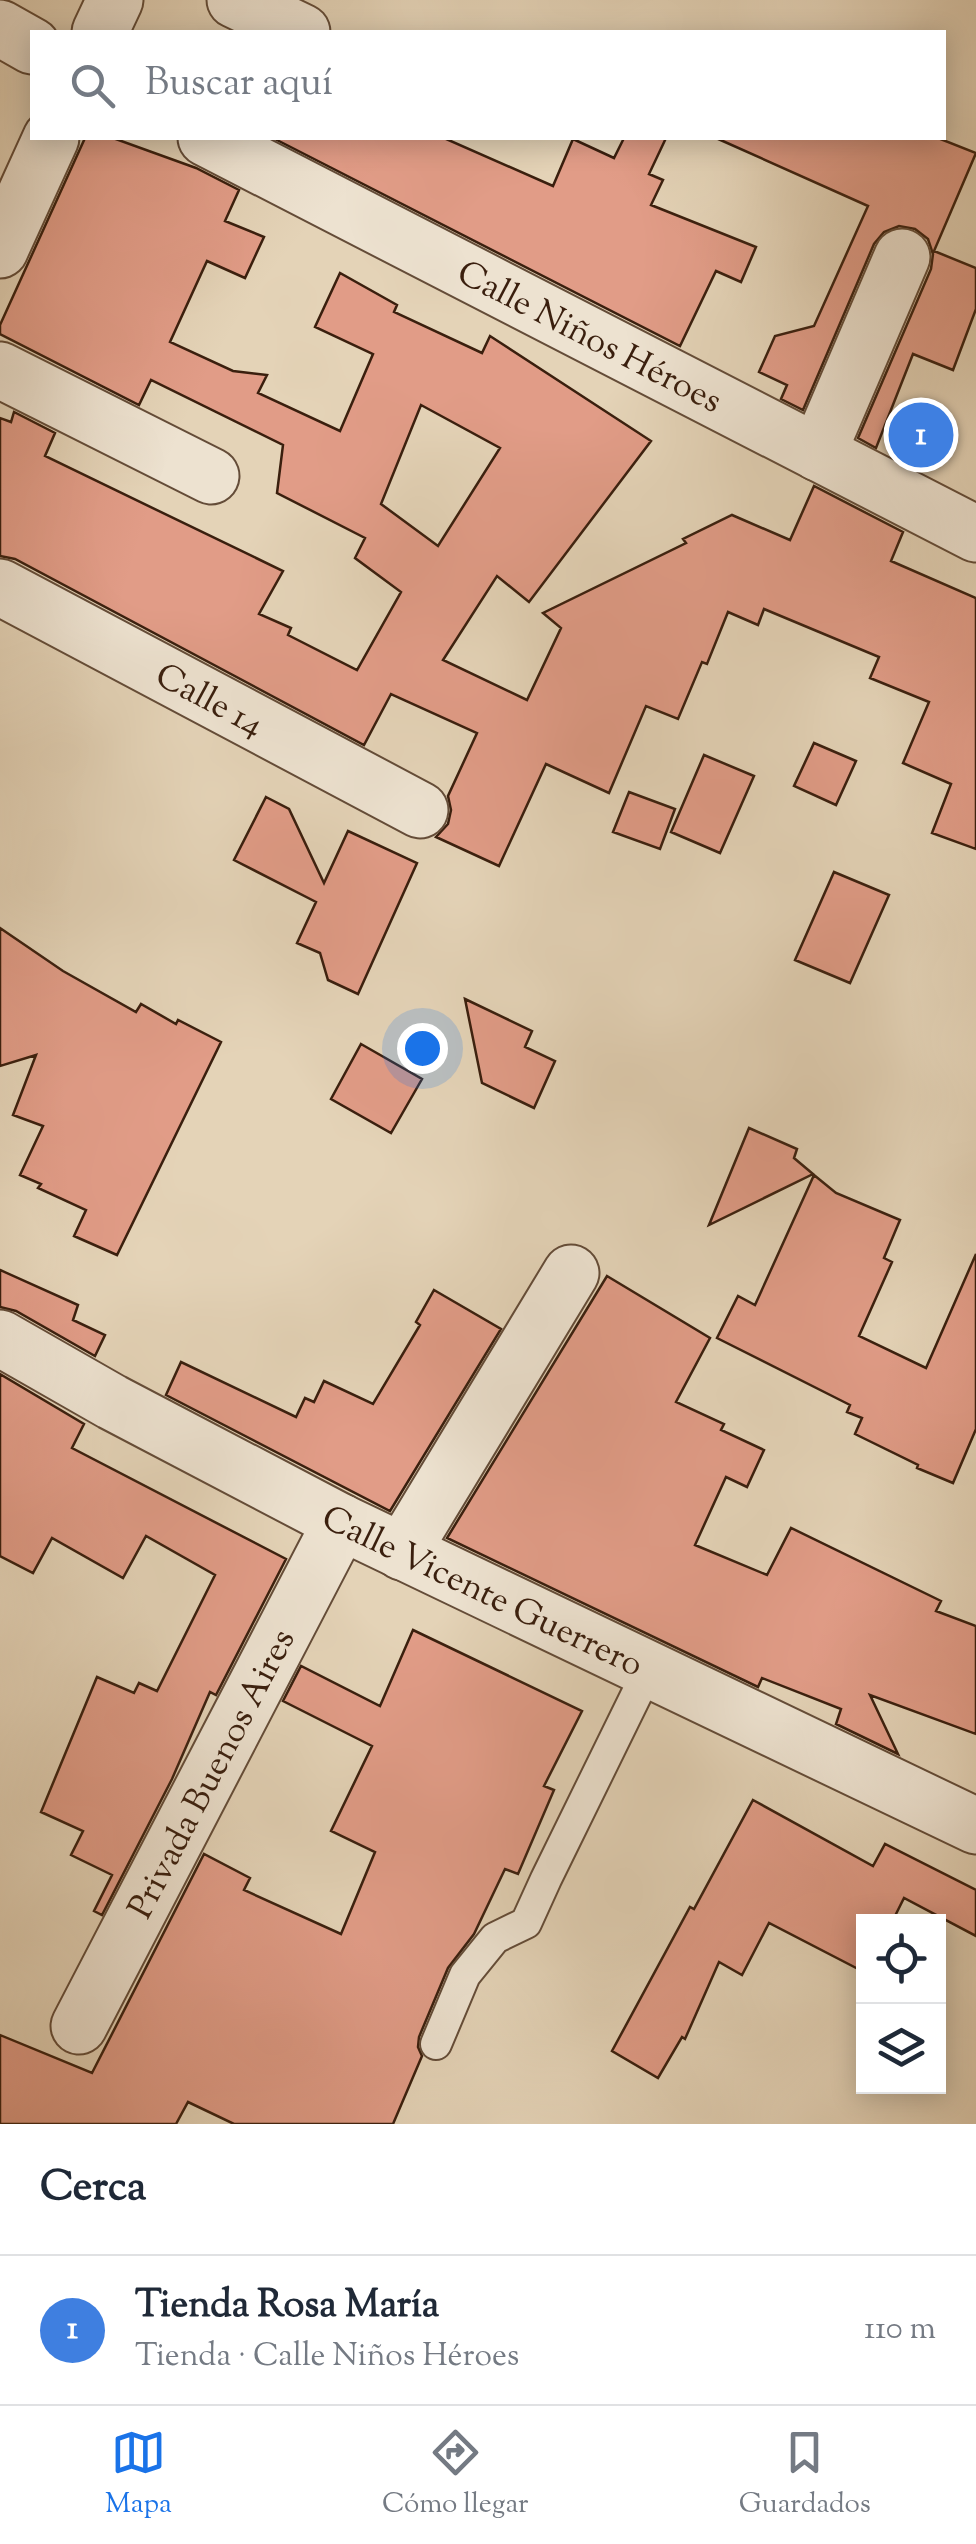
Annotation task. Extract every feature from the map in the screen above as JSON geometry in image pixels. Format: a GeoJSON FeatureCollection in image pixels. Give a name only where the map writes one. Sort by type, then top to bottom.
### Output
{"type":"FeatureCollection","features":[{"type":"Feature","properties":{"kind":"street"},"geometry":{"type":"LineString","coordinates":[[101,30],[115,0]]}},
{"type":"Feature","properties":{"kind":"street"},"geometry":{"type":"LineString","coordinates":[[236,0],[298,30]]}},
{"type":"Feature","properties":{"kind":"street"},"geometry":{"type":"LineString","coordinates":[[0,28],[30,45]]}},
{"type":"Feature","properties":{"kind":"street"},"geometry":{"type":"LineString","coordinates":[[0,250],[51,140]]}},
{"type":"Feature","properties":{"kind":"street","name":"Calle Niños Héroes"},"geometry":{"type":"LineString","coordinates":[[210,140],[976,534]]}},
{"type":"Feature","properties":{"kind":"street"},"geometry":{"type":"LineString","coordinates":[[818,454],[902,257]]}},
{"type":"Feature","properties":{"kind":"street"},"geometry":{"type":"LineString","coordinates":[[0,370],[211,476]]}},
{"type":"Feature","properties":{"kind":"street","name":"Calle 14"},"geometry":{"type":"LineString","coordinates":[[0,588],[420,810]]}},
{"type":"Feature","properties":{"kind":"street"},"geometry":{"type":"LineString","coordinates":[[402,1552],[571,1273]]}},
{"type":"Feature","properties":{"kind":"street","name":"Calle Vicente Guerrero"},"geometry":{"type":"LineString","coordinates":[[0,1338],[112,1402],[341,1522],[976,1826]]}},
{"type":"Feature","properties":{"kind":"street","name":"Privada Buenos Aires"},"geometry":{"type":"LineString","coordinates":[[79,2026],[341,1522]]}},
{"type":"Feature","properties":{"kind":"lane"},"geometry":{"type":"LineString","coordinates":[[436,2044],[466,1975],[495,1938],[526,1923],[534,1910],[648,1670]]}},
{"type":"Feature","properties":{"kind":"building"},"geometry":{"type":"Polygon","coordinates":[[[84,140],[119,140],[196,168],[239,190],[225,221],[264,237],[245,278],[207,261],[170,342],[233,371],[267,375],[258,393],[340,431],[373,354],[315,327],[340,273],[397,305],[394,312],[482,353],[490,336],[651,441],[529,602],[497,576],[443,660],[527,700],[561,628],[543,613],[686,543],[683,539],[732,515],[790,540],[814,486],[903,532],[891,561],[976,598],[976,849],[932,833],[951,784],[903,763],[929,702],[870,678],[879,657],[764,609],[758,625],[728,612],[678,719],[646,706],[609,793],[546,764],[499,866],[436,837],[448,824],[448,796],[477,733],[391,694],[364,745],[15,559],[0,556],[0,418],[11,422],[14,412],[55,433],[45,456],[283,571],[259,614],[291,628],[288,635],[357,670],[401,592],[355,558],[365,538],[277,493],[283,445],[151,380],[139,405],[0,334],[0,325],[84,140]],[[421,405],[381,504],[438,546],[500,448],[421,405]]]}},
{"type":"Feature","properties":{"kind":"building"},"geometry":{"type":"Polygon","coordinates":[[[277,140],[449,140],[553,186],[573,140],[614,158],[623,140],[665,140],[649,174],[663,180],[651,205],[756,247],[741,282],[716,271],[680,346],[277,140]]]}},
{"type":"Feature","properties":{"kind":"building"},"geometry":{"type":"Polygon","coordinates":[[[720,140],[943,140],[976,153],[934,251],[976,268],[976,309],[953,370],[913,354],[876,448],[858,438],[931,269],[933,254],[928,239],[915,229],[899,226],[884,232],[874,244],[803,410],[781,399],[787,385],[759,372],[775,336],[814,326],[868,206],[720,140]]]}},
{"type":"Feature","properties":{"kind":"building"},"geometry":{"type":"Polygon","coordinates":[[[814,743],[856,761],[836,805],[794,786],[814,743]]]}},
{"type":"Feature","properties":{"kind":"building"},"geometry":{"type":"Polygon","coordinates":[[[704,755],[754,776],[720,853],[671,832],[704,755]]]}},
{"type":"Feature","properties":{"kind":"building"},"geometry":{"type":"Polygon","coordinates":[[[629,792],[675,809],[660,849],[613,832],[629,792]]]}},
{"type":"Feature","properties":{"kind":"building"},"geometry":{"type":"Polygon","coordinates":[[[266,797],[289,809],[324,883],[348,831],[417,863],[358,994],[328,980],[320,953],[297,943],[316,902],[234,860],[266,797]]]}},
{"type":"Feature","properties":{"kind":"building"},"geometry":{"type":"Polygon","coordinates":[[[834,872],[889,895],[850,983],[795,960],[834,872]]]}},
{"type":"Feature","properties":{"kind":"building"},"geometry":{"type":"Polygon","coordinates":[[[0,928],[63,971],[136,1012],[141,1004],[176,1024],[178,1020],[221,1042],[117,1255],[74,1236],[86,1210],[38,1188],[41,1184],[20,1175],[43,1126],[13,1115],[36,1055],[0,1066],[0,928]]]}},
{"type":"Feature","properties":{"kind":"building"},"geometry":{"type":"Polygon","coordinates":[[[465,999],[532,1031],[525,1047],[555,1061],[534,1108],[482,1083],[465,999]]]}},
{"type":"Feature","properties":{"kind":"building"},"geometry":{"type":"Polygon","coordinates":[[[361,1044],[422,1079],[391,1133],[331,1099],[361,1044]]]}},
{"type":"Feature","properties":{"kind":"building"},"geometry":{"type":"Polygon","coordinates":[[[749,1128],[797,1149],[794,1158],[813,1174],[709,1225],[749,1128]]]}},
{"type":"Feature","properties":{"kind":"building"},"geometry":{"type":"Polygon","coordinates":[[[814,1175],[836,1193],[900,1220],[884,1258],[892,1262],[859,1336],[926,1368],[976,1254],[976,1429],[953,1483],[855,1434],[862,1418],[847,1412],[850,1405],[717,1338],[738,1296],[755,1305],[814,1175]]]}},
{"type":"Feature","properties":{"kind":"building"},"geometry":{"type":"Polygon","coordinates":[[[0,1270],[78,1305],[73,1320],[105,1335],[95,1356],[16,1311],[0,1307],[0,1270]]]}},
{"type":"Feature","properties":{"kind":"building"},"geometry":{"type":"Polygon","coordinates":[[[607,1276],[710,1338],[676,1402],[724,1424],[721,1430],[764,1450],[747,1487],[726,1477],[695,1545],[767,1575],[791,1528],[941,1601],[936,1611],[976,1626],[976,1734],[870,1695],[898,1754],[836,1724],[841,1709],[762,1678],[758,1687],[447,1538],[607,1276]]]}},
{"type":"Feature","properties":{"kind":"building"},"geometry":{"type":"Polygon","coordinates":[[[434,1290],[501,1329],[390,1511],[166,1395],[181,1362],[296,1417],[305,1398],[314,1402],[324,1381],[373,1404],[420,1325],[416,1322],[434,1290]]]}},
{"type":"Feature","properties":{"kind":"building"},"geometry":{"type":"Polygon","coordinates":[[[0,1374],[84,1424],[72,1448],[286,1559],[216,1695],[210,1692],[172,1779],[102,1915],[94,1911],[112,1875],[71,1855],[83,1831],[41,1812],[97,1677],[134,1693],[139,1683],[157,1691],[215,1575],[146,1536],[123,1578],[52,1538],[33,1573],[0,1556],[0,1374]]]}},
{"type":"Feature","properties":{"kind":"building"},"geometry":{"type":"Polygon","coordinates":[[[413,1630],[582,1711],[544,1786],[554,1790],[518,1874],[505,1869],[474,1934],[448,1968],[419,2037],[422,2056],[393,2124],[234,2124],[188,2102],[176,2124],[0,2124],[0,2035],[92,2073],[204,1854],[250,1878],[244,1890],[341,1934],[375,1852],[331,1831],[372,1746],[283,1701],[301,1666],[380,1706],[413,1630]]]}},
{"type":"Feature","properties":{"kind":"building"},"geometry":{"type":"Polygon","coordinates":[[[753,1800],[873,1866],[885,1844],[976,1890],[976,1936],[946,1920],[946,1914],[934,1914],[904,1898],[896,1914],[856,1914],[856,1968],[769,1923],[742,1975],[719,1962],[685,2039],[682,2037],[658,2078],[612,2051],[690,1907],[694,1909],[753,1800]]]}},
{"type":"Feature","properties":{"kind":"place","name":"Tienda Rosa María"},"geometry":{"type":"Point","coordinates":[921,435]}}]}
